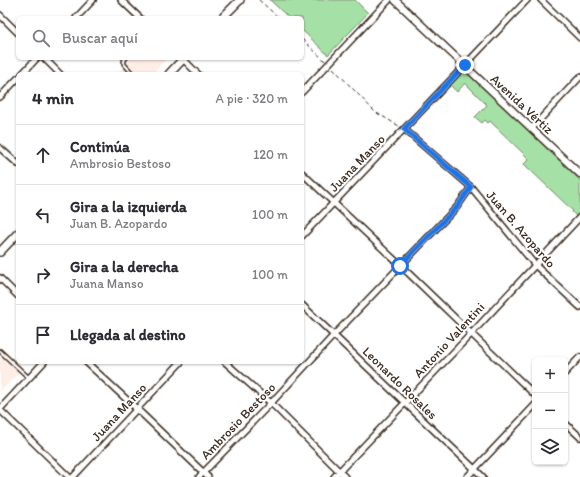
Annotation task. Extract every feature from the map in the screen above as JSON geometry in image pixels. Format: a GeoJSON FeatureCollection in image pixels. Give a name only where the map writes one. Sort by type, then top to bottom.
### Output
{"type":"FeatureCollection","features":[{"type":"Feature","properties":{"kind":"main road"},"geometry":{"type":"LineString","coordinates":[[224,16],[240,0]]}},
{"type":"Feature","properties":{"kind":"main road"},"geometry":{"type":"LineString","coordinates":[[171,72],[181,60]]}},
{"type":"Feature","properties":{"kind":"main road"},"geometry":{"type":"LineString","coordinates":[[0,252],[16,235]]}},
{"type":"Feature","properties":{"kind":"street"},"geometry":{"type":"LineString","coordinates":[[78,16],[93,0]]}},
{"type":"Feature","properties":{"kind":"street"},"geometry":{"type":"LineString","coordinates":[[121,0],[138,16]]}},
{"type":"Feature","properties":{"kind":"street"},"geometry":{"type":"LineString","coordinates":[[304,90],[389,0]]}},
{"type":"Feature","properties":{"kind":"street","name":"Avenida Vértiz"},"geometry":{"type":"LineString","coordinates":[[395,0],[580,174]]}},
{"type":"Feature","properties":{"kind":"street","name":"Juana Manso"},"geometry":{"type":"LineString","coordinates":[[304,234],[527,0]]}},
{"type":"Feature","properties":{"kind":"street"},"geometry":{"type":"LineString","coordinates":[[541,0],[580,38]]}},
{"type":"Feature","properties":{"kind":"street"},"geometry":{"type":"LineString","coordinates":[[0,15],[16,31]]}},
{"type":"Feature","properties":{"kind":"street"},"geometry":{"type":"LineString","coordinates":[[24,72],[36,60]]}},
{"type":"Feature","properties":{"kind":"street"},"geometry":{"type":"LineString","coordinates":[[46,60],[58,72]]}},
{"type":"Feature","properties":{"kind":"street"},"geometry":{"type":"LineString","coordinates":[[185,60],[196,72]]}},
{"type":"Feature","properties":{"kind":"street"},"geometry":{"type":"LineString","coordinates":[[532,128],[580,77]]}},
{"type":"Feature","properties":{"kind":"street"},"geometry":{"type":"LineString","coordinates":[[0,97],[16,80]]}},
{"type":"Feature","properties":{"kind":"street","name":"Juan B. Azopardo"},"geometry":{"type":"LineString","coordinates":[[404,129],[471,187],[535,265],[580,307]]}},
{"type":"Feature","properties":{"kind":"street"},"geometry":{"type":"LineString","coordinates":[[0,148],[16,162]]}},
{"type":"Feature","properties":{"kind":"street"},"geometry":{"type":"LineString","coordinates":[[304,175],[533,393]]}},
{"type":"Feature","properties":{"kind":"street","name":"Ambrosio Bestoso"},"geometry":{"type":"LineString","coordinates":[[201,475],[457,207],[471,187]]}},
{"type":"Feature","properties":{"kind":"street","name":"Antonio Valentini"},"geometry":{"type":"LineString","coordinates":[[334,477],[471,334],[580,217]]}},
{"type":"Feature","properties":{"kind":"street"},"geometry":{"type":"LineString","coordinates":[[0,278],[16,294]]}},
{"type":"Feature","properties":{"kind":"street","name":"Leonardo Rosales"},"geometry":{"type":"LineString","coordinates":[[304,307],[483,477]]}},
{"type":"Feature","properties":{"kind":"street"},"geometry":{"type":"LineString","coordinates":[[568,370],[580,357]]}},
{"type":"Feature","properties":{"kind":"street"},"geometry":{"type":"LineString","coordinates":[[42,364],[0,410],[69,477]]}},
{"type":"Feature","properties":{"kind":"street"},"geometry":{"type":"LineString","coordinates":[[88,364],[138,409],[201,475],[208,477]]}},
{"type":"Feature","properties":{"kind":"street","name":"Juana Manso"},"geometry":{"type":"LineString","coordinates":[[73,477],[179,364]]}},
{"type":"Feature","properties":{"kind":"street"},"geometry":{"type":"LineString","coordinates":[[227,364],[271,403],[345,477]]}},
{"type":"Feature","properties":{"kind":"street"},"geometry":{"type":"LineString","coordinates":[[467,477],[532,408]]}},
{"type":"Feature","properties":{"kind":"street"},"geometry":{"type":"LineString","coordinates":[[568,426],[580,437]]}},
{"type":"Feature","properties":{"kind":"lane"},"geometry":{"type":"LineString","coordinates":[[124,60],[124,64],[131,72]]}},
{"type":"Feature","properties":{"kind":"lane"},"geometry":{"type":"LineString","coordinates":[[0,351],[29,378]]}},
{"type":"Feature","properties":{"kind":"path"},"geometry":{"type":"LineString","coordinates":[[259,0],[277,16]]}},
{"type":"Feature","properties":{"kind":"path"},"geometry":{"type":"LineString","coordinates":[[304,41],[329,64],[375,112],[404,129]]}},
{"type":"Feature","properties":{"kind":"shaded area"},"geometry":{"type":"Polygon","coordinates":[[[130,60],[165,60],[154,72],[119,72],[130,60]]]}},
{"type":"Feature","properties":{"kind":"shaded area"},"geometry":{"type":"Polygon","coordinates":[[[0,346],[16,361],[16,364],[19,364],[23,368],[0,392],[0,346]]]}},
{"type":"Feature","properties":{"kind":"green space"},"geometry":{"type":"Polygon","coordinates":[[[270,0],[355,0],[368,13],[328,55],[304,32],[304,16],[287,16],[270,0]]]}},
{"type":"Feature","properties":{"kind":"green space"},"geometry":{"type":"Polygon","coordinates":[[[465,70],[580,180],[580,220],[572,212],[573,211],[524,164],[529,159],[490,121],[488,123],[485,120],[482,123],[475,117],[487,105],[465,83],[457,92],[450,85],[465,70]]]}},
{"type":"Feature","properties":{"kind":"route"},"geometry":{"type":"LineString","coordinates":[[400,266],[457,207],[471,187],[404,129],[465,65]]}}]}
